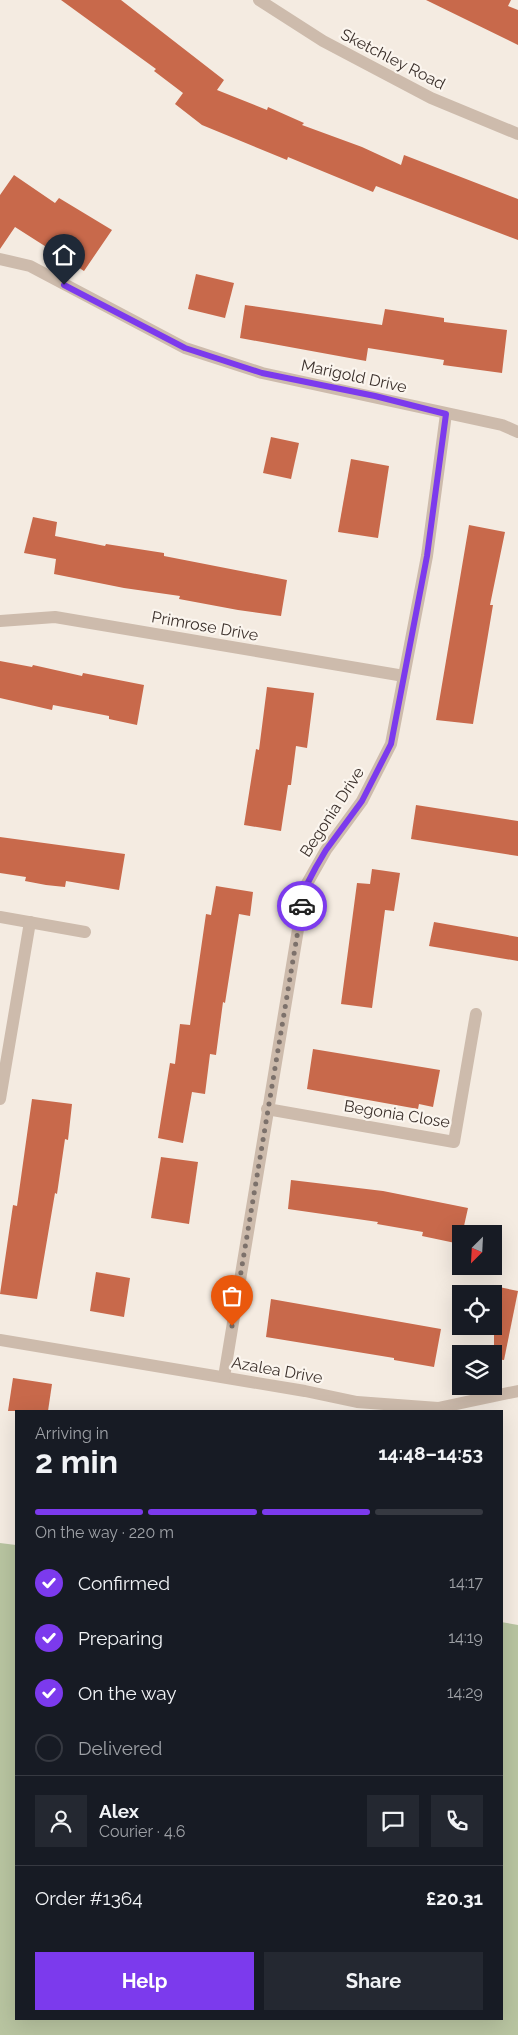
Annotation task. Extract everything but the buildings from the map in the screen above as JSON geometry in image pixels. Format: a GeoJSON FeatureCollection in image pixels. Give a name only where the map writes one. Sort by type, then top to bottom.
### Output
{"type":"FeatureCollection","features":[{"type":"Feature","properties":{"kind":"street","name":"Sketchley Road"},"geometry":{"type":"LineString","coordinates":[[259,0],[323,41],[431,98],[518,134]]}},
{"type":"Feature","properties":{"kind":"street","name":"Marigold Drive"},"geometry":{"type":"LineString","coordinates":[[0,259],[30,266],[185,348],[262,373],[502,425],[518,432]]}},
{"type":"Feature","properties":{"kind":"street","name":"Begonia Drive"},"geometry":{"type":"LineString","coordinates":[[224,1377],[305,888],[326,850],[362,801],[391,744],[427,556],[446,414]]}},
{"type":"Feature","properties":{"kind":"street","name":"Primrose Drive"},"geometry":{"type":"LineString","coordinates":[[0,621],[55,617],[404,676]]}},
{"type":"Feature","properties":{"kind":"street"},"geometry":{"type":"LineString","coordinates":[[0,917],[85,932]]}},
{"type":"Feature","properties":{"kind":"street"},"geometry":{"type":"LineString","coordinates":[[0,1099],[30,922]]}},
{"type":"Feature","properties":{"kind":"street","name":"Begonia Close"},"geometry":{"type":"LineString","coordinates":[[267,1109],[454,1142],[476,1014]]}},
{"type":"Feature","properties":{"kind":"street","name":"Azalea Drive"},"geometry":{"type":"LineString","coordinates":[[0,1340],[224,1377],[357,1402],[438,1410],[518,1390]]}},
{"type":"Feature","properties":{"kind":"green space"},"geometry":{"type":"Polygon","coordinates":[[[0,1543],[15,1545],[15,2020],[503,2020],[503,1622],[518,1625],[518,2035],[0,2035],[0,1543]]]}},
{"type":"Feature","properties":{"kind":"way so far"},"geometry":{"type":"LineString","coordinates":[[232,1326],[302,906]]}},
{"type":"Feature","properties":{"kind":"route"},"geometry":{"type":"LineString","coordinates":[[64,285],[185,348],[262,373],[375,396],[446,414],[427,556],[391,744],[362,801],[326,850],[316,867],[305,888],[302,906]]}}]}
